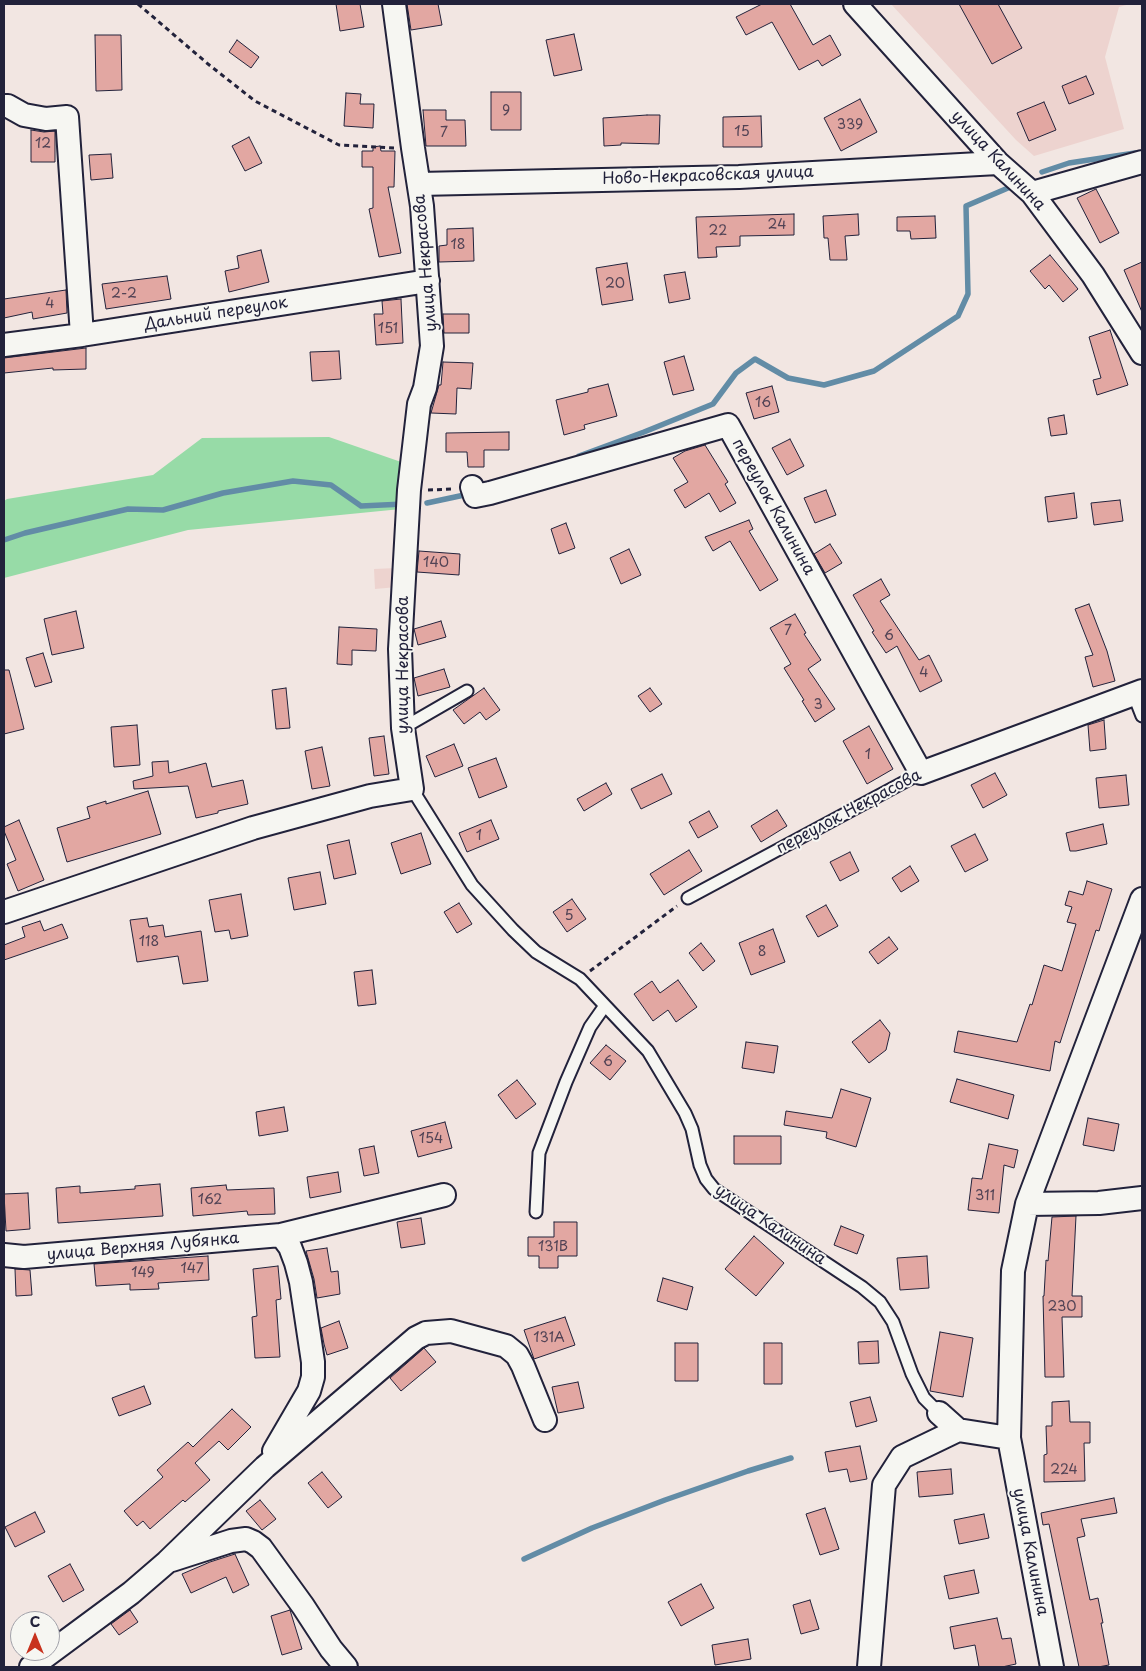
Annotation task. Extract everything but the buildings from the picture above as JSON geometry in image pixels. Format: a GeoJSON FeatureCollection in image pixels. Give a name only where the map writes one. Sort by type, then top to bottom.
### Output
{"type":"FeatureCollection","features":[{"type":"Feature","properties":{"kind":"street","name":"улица Некрасова"},"geometry":{"type":"LineString","coordinates":[[394,4],[412,148],[419,184],[432,346],[425,388],[419,404],[408,504],[400,648],[403,728],[412,789]]}},
{"type":"Feature","properties":{"kind":"street","name":"улица Калинина"},"geometry":{"type":"LineString","coordinates":[[855,4],[998,163],[1032,193],[1093,275],[1142,353]]}},
{"type":"Feature","properties":{"kind":"street"},"geometry":{"type":"LineString","coordinates":[[4,106],[8,106],[24,116],[46,119],[67,117],[82,335]]}},
{"type":"Feature","properties":{"kind":"street"},"geometry":{"type":"LineString","coordinates":[[1032,193],[1142,162]]}},
{"type":"Feature","properties":{"kind":"street","name":"Ново-Некрасовская улица"},"geometry":{"type":"LineString","coordinates":[[419,184],[739,176],[998,163]]}},
{"type":"Feature","properties":{"kind":"street","name":"Дальний переулок"},"geometry":{"type":"LineString","coordinates":[[4,345],[82,335],[428,281]]}},
{"type":"Feature","properties":{"kind":"street","name":"переулок Калинина"},"geometry":{"type":"LineString","coordinates":[[474,492],[545,478],[728,425],[921,773]]}},
{"type":"Feature","properties":{"kind":"street","name":"переулок Некрасова"},"geometry":{"type":"LineString","coordinates":[[921,773],[1138,692]]}},
{"type":"Feature","properties":{"kind":"street"},"geometry":{"type":"LineString","coordinates":[[4,912],[253,828],[370,796],[412,789]]}},
{"type":"Feature","properties":{"kind":"street","name":"улица Калинина"},"geometry":{"type":"LineString","coordinates":[[1052,1667],[1009,1438],[1013,1271],[1027,1204],[1142,899]]}},
{"type":"Feature","properties":{"kind":"street","name":"улица Верхняя Лубянка"},"geometry":{"type":"LineString","coordinates":[[4,1256],[24,1257],[282,1235],[444,1195]]}},
{"type":"Feature","properties":{"kind":"street"},"geometry":{"type":"LineString","coordinates":[[1027,1204],[1099,1203],[1142,1198]]}},
{"type":"Feature","properties":{"kind":"street"},"geometry":{"type":"LineString","coordinates":[[265,1467],[309,1391],[313,1377],[313,1362],[301,1282],[290,1247],[282,1235]]}},
{"type":"Feature","properties":{"kind":"street"},"geometry":{"type":"LineString","coordinates":[[31,1667],[131,1593],[167,1562],[265,1467],[416,1338],[426,1333],[451,1331],[490,1340],[506,1346],[517,1355],[545,1420]]}},
{"type":"Feature","properties":{"kind":"street","name":"улица Калинина"},"geometry":{"type":"LineString","coordinates":[[939,1413],[958,1430]]}},
{"type":"Feature","properties":{"kind":"street"},"geometry":{"type":"LineString","coordinates":[[870,1667],[884,1486],[902,1457],[958,1430],[1009,1438]]}},
{"type":"Feature","properties":{"kind":"street"},"geometry":{"type":"LineString","coordinates":[[167,1562],[238,1539],[254,1542],[261,1548],[282,1577],[330,1658],[346,1667]]}},
{"type":"Feature","properties":{"kind":"lane"},"geometry":{"type":"LineString","coordinates":[[403,728],[467,691]]}},
{"type":"Feature","properties":{"kind":"lane"},"geometry":{"type":"LineString","coordinates":[[1138,692],[1142,716]]}},
{"type":"Feature","properties":{"kind":"lane","name":"переулок Некрасова"},"geometry":{"type":"LineString","coordinates":[[688,898],[921,773]]}},
{"type":"Feature","properties":{"kind":"lane","name":"улица Калинина"},"geometry":{"type":"LineString","coordinates":[[412,789],[472,886],[536,952],[580,979],[604,1007],[648,1051],[685,1113],[692,1128],[700,1165],[706,1179],[714,1189],[862,1287],[880,1302],[892,1322],[912,1374],[924,1398],[939,1413]]}},
{"type":"Feature","properties":{"kind":"lane"},"geometry":{"type":"LineString","coordinates":[[536,1212],[539,1153],[590,1026],[604,1007]]}},
{"type":"Feature","properties":{"kind":"path"},"geometry":{"type":"LineString","coordinates":[[138,4],[208,64],[255,101],[339,145],[412,148]]}},
{"type":"Feature","properties":{"kind":"path"},"geometry":{"type":"LineString","coordinates":[[580,979],[688,898]]}},
{"type":"Feature","properties":{"kind":"shaded area"},"geometry":{"type":"Polygon","coordinates":[[[891,4],[1130,4],[1119,7],[1105,57],[1124,129],[1034,156],[1016,140],[891,4]]]}},
{"type":"Feature","properties":{"kind":"shaded area"},"geometry":{"type":"Polygon","coordinates":[[[396,568],[397,587],[375,589],[374,569],[396,568]]]}},
{"type":"Feature","properties":{"kind":"green space"},"geometry":{"type":"Polygon","coordinates":[[[329,437],[404,463],[401,509],[188,530],[4,578],[4,501],[7,499],[153,475],[202,438],[329,437]]]}},
{"type":"Feature","properties":{"kind":"waterway"},"geometry":{"type":"LineString","coordinates":[[1042,172],[1069,163],[1135,153]]}},
{"type":"Feature","properties":{"kind":"waterway"},"geometry":{"type":"LineString","coordinates":[[579,456],[713,404],[736,373],[755,359],[788,378],[824,385],[874,371],[958,316],[968,294],[966,206],[1015,185]]}},
{"type":"Feature","properties":{"kind":"waterway"},"geometry":{"type":"LineString","coordinates":[[4,540],[25,533],[128,509],[163,510],[223,493],[293,481],[331,485],[361,506],[404,504]]}},
{"type":"Feature","properties":{"kind":"waterway"},"geometry":{"type":"LineString","coordinates":[[427,503],[469,494]]}},
{"type":"Feature","properties":{"kind":"waterway"},"geometry":{"type":"LineString","coordinates":[[524,1559],[592,1528],[665,1500],[791,1458]]}}]}
